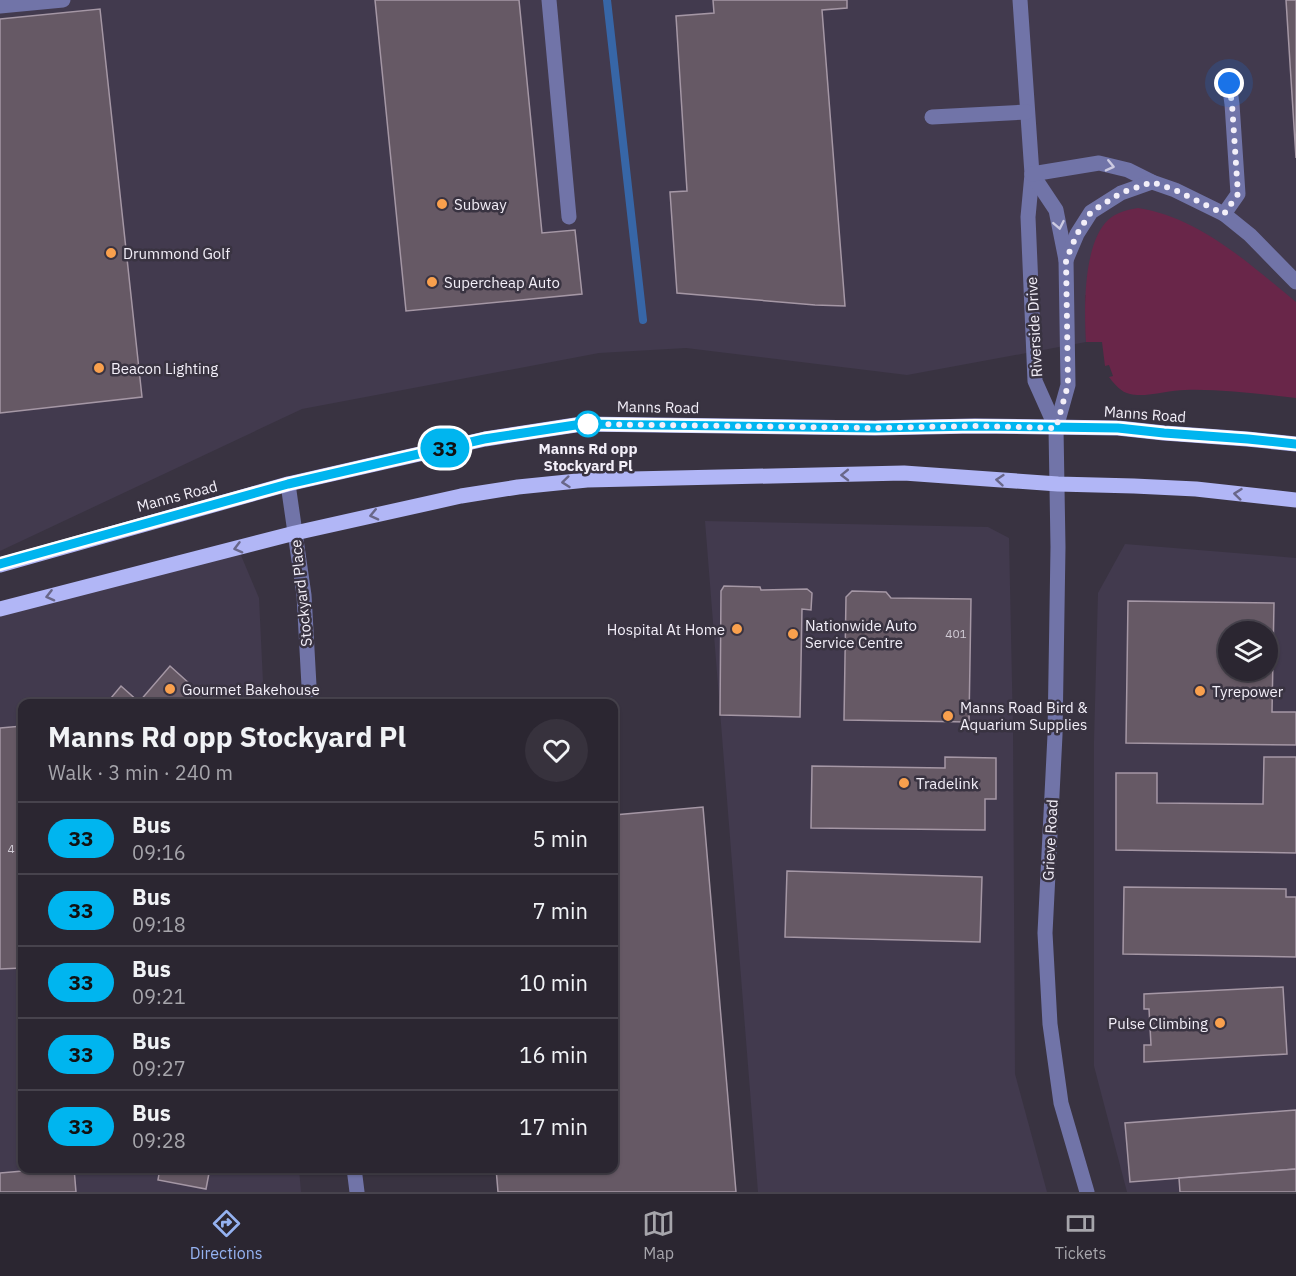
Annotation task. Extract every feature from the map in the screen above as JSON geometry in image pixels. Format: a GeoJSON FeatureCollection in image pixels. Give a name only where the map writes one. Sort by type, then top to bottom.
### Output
{"type":"FeatureCollection","features":[{"type":"Feature","properties":{"kind":"main road","name":"Manns Road"},"geometry":{"type":"LineString","coordinates":[[0,565],[288,484],[484,439],[582,424],[875,428],[975,426],[1118,428],[1296,444]]}},
{"type":"Feature","properties":{"kind":"main road"},"geometry":{"type":"LineString","coordinates":[[0,609],[295,533],[461,496],[587,480],[904,473],[1058,484],[1196,489],[1296,500]]}},
{"type":"Feature","properties":{"kind":"street"},"geometry":{"type":"LineString","coordinates":[[0,6],[63,0]]}},
{"type":"Feature","properties":{"kind":"street"},"geometry":{"type":"LineString","coordinates":[[549,0],[569,217]]}},
{"type":"Feature","properties":{"kind":"street","name":"Riverside Drive"},"geometry":{"type":"LineString","coordinates":[[1020,0],[1032,174],[1028,217],[1035,381],[1056,428]]}},
{"type":"Feature","properties":{"kind":"street"},"geometry":{"type":"LineString","coordinates":[[1224,214],[1238,194],[1229,83]]}},
{"type":"Feature","properties":{"kind":"street"},"geometry":{"type":"LineString","coordinates":[[932,117],[1027,112]]}},
{"type":"Feature","properties":{"kind":"street"},"geometry":{"type":"LineString","coordinates":[[1032,174],[1099,163],[1128,170],[1224,214],[1250,235],[1296,282]]}},
{"type":"Feature","properties":{"kind":"street","name":"Riverside Drive"},"geometry":{"type":"LineString","coordinates":[[1032,174],[1056,210],[1066,260],[1068,385],[1056,428]]}},
{"type":"Feature","properties":{"kind":"street"},"geometry":{"type":"LineString","coordinates":[[1066,260],[1077,234],[1091,212],[1121,193],[1152,182]]}},
{"type":"Feature","properties":{"kind":"street","name":"Grieve Road"},"geometry":{"type":"LineString","coordinates":[[1056,428],[1058,547],[1055,735],[1045,933],[1050,1024],[1061,1103],[1087,1192]]}},
{"type":"Feature","properties":{"kind":"street","name":"Stockyard Place"},"geometry":{"type":"LineString","coordinates":[[288,484],[304,595],[310,699]]}},
{"type":"Feature","properties":{"kind":"street"},"geometry":{"type":"LineString","coordinates":[[355,1173],[357,1192]]}},
{"type":"Feature","properties":{"kind":"shaded area"},"geometry":{"type":"Polygon","coordinates":[[[0,0],[1296,0],[1296,302],[1085,295],[1086,342],[907,375],[686,348],[599,353],[302,409],[0,551],[0,0]]]}},
{"type":"Feature","properties":{"kind":"shaded area"},"geometry":{"type":"Polygon","coordinates":[[[1138,208],[1161,213],[1203,232],[1242,258],[1296,302],[1296,398],[1199,390],[1136,395],[1118,388],[1109,377],[1113,376],[1109,365],[1105,366],[1102,342],[1086,342],[1085,295],[1090,260],[1100,231],[1115,215],[1138,208]]]}},
{"type":"Feature","properties":{"kind":"shaded area"},"geometry":{"type":"Polygon","coordinates":[[[705,521],[988,527],[1009,538],[1013,731],[1015,1074],[1047,1192],[758,1192],[705,521]]]}},
{"type":"Feature","properties":{"kind":"shaded area"},"geometry":{"type":"Polygon","coordinates":[[[1125,544],[1296,558],[1296,1192],[1127,1192],[1094,1066],[1094,741],[1098,593],[1125,544]]]}},
{"type":"Feature","properties":{"kind":"shaded area"},"geometry":{"type":"Polygon","coordinates":[[[240,553],[259,598],[264,699],[18,699],[18,1173],[299,1173],[301,1192],[0,1192],[0,616],[240,553]]]}},
{"type":"Feature","properties":{"kind":"building"},"geometry":{"type":"Polygon","coordinates":[[[375,0],[519,0],[542,233],[575,230],[582,294],[406,311],[375,0]]]}},
{"type":"Feature","properties":{"kind":"building"},"geometry":{"type":"Polygon","coordinates":[[[713,0],[847,0],[847,8],[822,10],[845,306],[677,293],[670,192],[687,191],[676,16],[714,13],[713,0]]]}},
{"type":"Feature","properties":{"kind":"building"},"geometry":{"type":"Polygon","coordinates":[[[1286,0],[1296,0],[1296,158],[1286,0]]]}},
{"type":"Feature","properties":{"kind":"building"},"geometry":{"type":"Polygon","coordinates":[[[100,9],[142,397],[0,413],[0,19],[100,9]]]}},
{"type":"Feature","properties":{"kind":"building"},"geometry":{"type":"Polygon","coordinates":[[[724,586],[760,587],[761,590],[807,589],[812,593],[811,610],[802,609],[800,717],[720,715],[721,591],[724,586]]]}},
{"type":"Feature","properties":{"kind":"building"},"geometry":{"type":"Polygon","coordinates":[[[852,591],[886,592],[891,598],[971,599],[969,722],[844,720],[846,597],[852,591]]]}},
{"type":"Feature","properties":{"kind":"building","name":"Tyrepower"},"geometry":{"type":"Polygon","coordinates":[[[1128,601],[1274,603],[1274,621],[1218,621],[1218,681],[1273,681],[1272,712],[1296,712],[1296,745],[1126,743],[1128,601]]]}},
{"type":"Feature","properties":{"kind":"building"},"geometry":{"type":"Polygon","coordinates":[[[170,666],[201,694],[205,689],[216,699],[142,699],[170,666]]]}},
{"type":"Feature","properties":{"kind":"building"},"geometry":{"type":"Polygon","coordinates":[[[121,686],[136,699],[110,699],[121,686]]]}},
{"type":"Feature","properties":{"kind":"building"},"geometry":{"type":"Polygon","coordinates":[[[18,726],[18,968],[0,969],[0,728],[18,726]]]}},
{"type":"Feature","properties":{"kind":"building","name":"Tradelink"},"geometry":{"type":"Polygon","coordinates":[[[945,757],[996,758],[996,799],[985,799],[985,830],[811,828],[812,766],[945,768],[945,757]]]}},
{"type":"Feature","properties":{"kind":"building"},"geometry":{"type":"Polygon","coordinates":[[[1264,757],[1296,757],[1296,853],[1116,850],[1116,773],[1157,773],[1157,803],[1263,804],[1264,757]]]}},
{"type":"Feature","properties":{"kind":"building"},"geometry":{"type":"Polygon","coordinates":[[[703,807],[736,1192],[498,1192],[496,1173],[618,1173],[618,815],[703,807]]]}},
{"type":"Feature","properties":{"kind":"building"},"geometry":{"type":"Polygon","coordinates":[[[787,871],[982,877],[980,942],[785,937],[787,871]]]}},
{"type":"Feature","properties":{"kind":"building"},"geometry":{"type":"Polygon","coordinates":[[[1124,887],[1286,889],[1286,897],[1296,897],[1296,957],[1123,954],[1124,887]]]}},
{"type":"Feature","properties":{"kind":"building","name":"Pulse Climbing"},"geometry":{"type":"Polygon","coordinates":[[[1283,987],[1287,1054],[1144,1062],[1144,1045],[1151,1045],[1149,1009],[1144,1009],[1144,994],[1283,987]]]}},
{"type":"Feature","properties":{"kind":"building"},"geometry":{"type":"Polygon","coordinates":[[[1296,1110],[1296,1169],[1130,1182],[1125,1123],[1296,1110]]]}},
{"type":"Feature","properties":{"kind":"building"},"geometry":{"type":"Polygon","coordinates":[[[1296,1169],[1296,1192],[1180,1192],[1179,1178],[1296,1169]]]}},
{"type":"Feature","properties":{"kind":"building"},"geometry":{"type":"Polygon","coordinates":[[[0,1173],[74,1173],[76,1192],[0,1192],[0,1173]]]}},
{"type":"Feature","properties":{"kind":"building"},"geometry":{"type":"Polygon","coordinates":[[[159,1173],[209,1173],[206,1189],[158,1180],[159,1173]]]}},
{"type":"Feature","properties":{"kind":"waterway"},"geometry":{"type":"LineString","coordinates":[[607,0],[643,320]]}},
{"type":"Feature","properties":{"kind":"bus line","name":"33"},"geometry":{"type":"LineString","coordinates":[[0,564],[288,484],[484,439],[582,424],[875,428],[975,426],[1118,428],[1296,444]]}},
{"type":"Feature","properties":{"kind":"place","name":"Subway"},"geometry":{"type":"Point","coordinates":[442,204]}},
{"type":"Feature","properties":{"kind":"place","name":"Drummond Golf"},"geometry":{"type":"Point","coordinates":[111,253]}},
{"type":"Feature","properties":{"kind":"place","name":"Supercheap Auto"},"geometry":{"type":"Point","coordinates":[432,282]}},
{"type":"Feature","properties":{"kind":"place","name":"Beacon Lighting"},"geometry":{"type":"Point","coordinates":[99,368]}},
{"type":"Feature","properties":{"kind":"place","name":"Manns Rd opp Stockyard Pl"},"geometry":{"type":"Point","coordinates":[588,424]}},
{"type":"Feature","properties":{"kind":"place","name":"Hospital At Home"},"geometry":{"type":"Point","coordinates":[737,629]}},
{"type":"Feature","properties":{"kind":"place","name":"Nationwide Auto Service Centre"},"geometry":{"type":"Point","coordinates":[793,634]}},
{"type":"Feature","properties":{"kind":"place","name":"Gourmet Bakehouse"},"geometry":{"type":"Point","coordinates":[170,689]}},
{"type":"Feature","properties":{"kind":"place","name":"Tyrepower"},"geometry":{"type":"Point","coordinates":[1200,691]}},
{"type":"Feature","properties":{"kind":"place","name":"Manns Road Bird & Aquarium Supplies"},"geometry":{"type":"Point","coordinates":[948,716]}},
{"type":"Feature","properties":{"kind":"place","name":"Tradelink"},"geometry":{"type":"Point","coordinates":[904,783]}},
{"type":"Feature","properties":{"kind":"place","name":"Pulse Climbing"},"geometry":{"type":"Point","coordinates":[1220,1023]}},
{"type":"Feature","properties":{"kind":"route"},"geometry":{"type":"LineString","coordinates":[[588,424],[582,424],[1056,428],[1068,385],[1066,260],[1077,234],[1091,212],[1121,193],[1152,182],[1175,190],[1224,214],[1238,194],[1229,83]]}}]}
